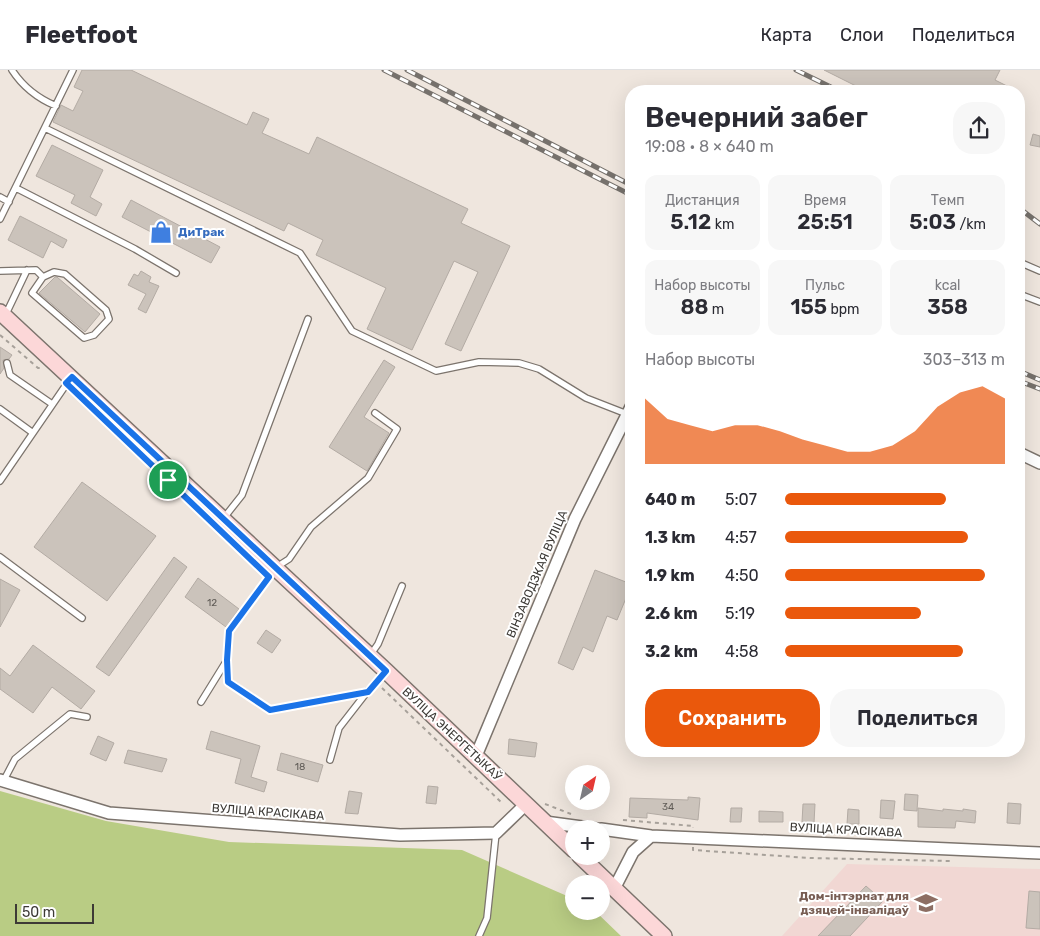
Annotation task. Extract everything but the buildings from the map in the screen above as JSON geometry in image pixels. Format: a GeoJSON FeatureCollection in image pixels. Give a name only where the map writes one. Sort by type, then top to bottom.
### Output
{"type":"FeatureCollection","features":[{"type":"Feature","properties":{"kind":"main road","name":"ВУЛІЦА ЭНЕРГЕТЫКАЎ"},"geometry":{"type":"LineString","coordinates":[[3,314],[369,656],[382,676],[476,756],[565,841]]}},
{"type":"Feature","properties":{"kind":"main road"},"geometry":{"type":"LineString","coordinates":[[589,865],[664,936]]}},
{"type":"Feature","properties":{"kind":"street","name":"ВІНЗАВОДЗКАЯ ВУЛІЦА"},"geometry":{"type":"LineString","coordinates":[[476,756],[575,519],[625,418]]}},
{"type":"Feature","properties":{"kind":"street"},"geometry":{"type":"LineString","coordinates":[[1025,456],[1040,463]]}},
{"type":"Feature","properties":{"kind":"street","name":"ВУЛІЦА КРАСІКАВА"},"geometry":{"type":"LineString","coordinates":[[2,780],[109,813],[400,835],[496,833]]}},
{"type":"Feature","properties":{"kind":"street"},"geometry":{"type":"LineString","coordinates":[[496,833],[526,804]]}},
{"type":"Feature","properties":{"kind":"street"},"geometry":{"type":"LineString","coordinates":[[545,822],[565,825]]}},
{"type":"Feature","properties":{"kind":"street","name":"ВУЛІЦА КРАСІКАВА"},"geometry":{"type":"LineString","coordinates":[[610,830],[651,836],[1040,853]]}},
{"type":"Feature","properties":{"kind":"street"},"geometry":{"type":"LineString","coordinates":[[614,889],[633,852],[651,836]]}},
{"type":"Feature","properties":{"kind":"lane"},"geometry":{"type":"LineString","coordinates":[[12,70],[21,84],[46,102],[56,106]]}},
{"type":"Feature","properties":{"kind":"lane"},"geometry":{"type":"LineString","coordinates":[[0,219],[73,70]]}},
{"type":"Feature","properties":{"kind":"lane"},"geometry":{"type":"LineString","coordinates":[[45,128],[300,253],[352,331],[436,371],[478,362],[519,363],[539,369],[586,398],[625,409]]}},
{"type":"Feature","properties":{"kind":"lane"},"geometry":{"type":"LineString","coordinates":[[16,188],[135,249],[176,273]]}},
{"type":"Feature","properties":{"kind":"lane"},"geometry":{"type":"LineString","coordinates":[[0,197],[9,202]]}},
{"type":"Feature","properties":{"kind":"lane"},"geometry":{"type":"LineString","coordinates":[[1025,265],[1040,271]]}},
{"type":"Feature","properties":{"kind":"lane"},"geometry":{"type":"LineString","coordinates":[[3,314],[27,270]]}},
{"type":"Feature","properties":{"kind":"lane"},"geometry":{"type":"LineString","coordinates":[[0,271],[36,270],[43,277]]}},
{"type":"Feature","properties":{"kind":"lane"},"geometry":{"type":"LineString","coordinates":[[54,272],[65,274],[106,310],[109,319],[94,335],[84,338],[32,293],[43,277],[54,272]]}},
{"type":"Feature","properties":{"kind":"lane"},"geometry":{"type":"LineString","coordinates":[[1025,296],[1040,302]]}},
{"type":"Feature","properties":{"kind":"lane"},"geometry":{"type":"LineString","coordinates":[[223,519],[242,495],[308,319]]}},
{"type":"Feature","properties":{"kind":"lane"},"geometry":{"type":"LineString","coordinates":[[7,363],[10,375],[52,404]]}},
{"type":"Feature","properties":{"kind":"lane"},"geometry":{"type":"LineString","coordinates":[[0,481],[72,377]]}},
{"type":"Feature","properties":{"kind":"lane"},"geometry":{"type":"LineString","coordinates":[[0,409],[33,433]]}},
{"type":"Feature","properties":{"kind":"lane"},"geometry":{"type":"LineString","coordinates":[[368,692],[270,710],[228,682],[227,660],[229,631],[276,568],[289,560],[311,527],[368,478],[398,429],[375,413]]}},
{"type":"Feature","properties":{"kind":"lane"},"geometry":{"type":"LineString","coordinates":[[0,557],[82,618]]}},
{"type":"Feature","properties":{"kind":"lane"},"geometry":{"type":"LineString","coordinates":[[369,656],[378,644],[402,586]]}},
{"type":"Feature","properties":{"kind":"lane"},"geometry":{"type":"LineString","coordinates":[[201,702],[227,660]]}},
{"type":"Feature","properties":{"kind":"lane"},"geometry":{"type":"LineString","coordinates":[[330,760],[339,728],[382,676]]}},
{"type":"Feature","properties":{"kind":"lane"},"geometry":{"type":"LineString","coordinates":[[2,780],[15,759],[70,714],[87,717]]}},
{"type":"Feature","properties":{"kind":"lane"},"geometry":{"type":"LineString","coordinates":[[479,936],[487,918],[496,833]]}},
{"type":"Feature","properties":{"kind":"path"},"geometry":{"type":"LineString","coordinates":[[0,335],[38,368],[44,368]]}},
{"type":"Feature","properties":{"kind":"path"},"geometry":{"type":"LineString","coordinates":[[382,676],[385,692],[501,802],[511,790]]}},
{"type":"Feature","properties":{"kind":"path"},"geometry":{"type":"LineString","coordinates":[[543,803],[577,816]]}},
{"type":"Feature","properties":{"kind":"path"},"geometry":{"type":"LineString","coordinates":[[616,820],[694,826],[693,850],[810,858],[950,861]]}},
{"type":"Feature","properties":{"kind":"shaded area","name":"Дом-інтэрнат для дзяцей-інвалідаў"},"geometry":{"type":"Polygon","coordinates":[[[847,864],[1040,869],[1040,936],[782,936],[847,864]]]}},
{"type":"Feature","properties":{"kind":"green space"},"geometry":{"type":"Polygon","coordinates":[[[0,791],[106,821],[229,842],[462,850],[565,895],[565,920],[604,920],[621,936],[0,936],[0,791]]]}},
{"type":"Feature","properties":{"kind":"railway"},"geometry":{"type":"LineString","coordinates":[[384,70],[625,192]]}},
{"type":"Feature","properties":{"kind":"railway"},"geometry":{"type":"LineString","coordinates":[[407,70],[625,182]]}},
{"type":"Feature","properties":{"kind":"railway"},"geometry":{"type":"LineString","coordinates":[[796,70],[827,85]]}},
{"type":"Feature","properties":{"kind":"railway"},"geometry":{"type":"LineString","coordinates":[[1025,213],[1040,224]]}},
{"type":"Feature","properties":{"kind":"railway"},"geometry":{"type":"LineString","coordinates":[[1025,374],[1040,380]]}},
{"type":"Feature","properties":{"kind":"railway"},"geometry":{"type":"LineString","coordinates":[[1025,383],[1040,389]]}},
{"type":"Feature","properties":{"kind":"place","name":"ДиТрак"},"geometry":{"type":"Point","coordinates":[161,232]}},
{"type":"Feature","properties":{"kind":"place","name":"Дом-інтэрнат для дзяцей-інвалідаў"},"geometry":{"type":"Point","coordinates":[926,903]}},
{"type":"Feature","properties":{"kind":"route"},"geometry":{"type":"LineString","coordinates":[[72,377],[386,671],[368,692],[270,710],[228,682],[229,631],[269,577],[168,480],[66,383],[72,377]]}}]}
